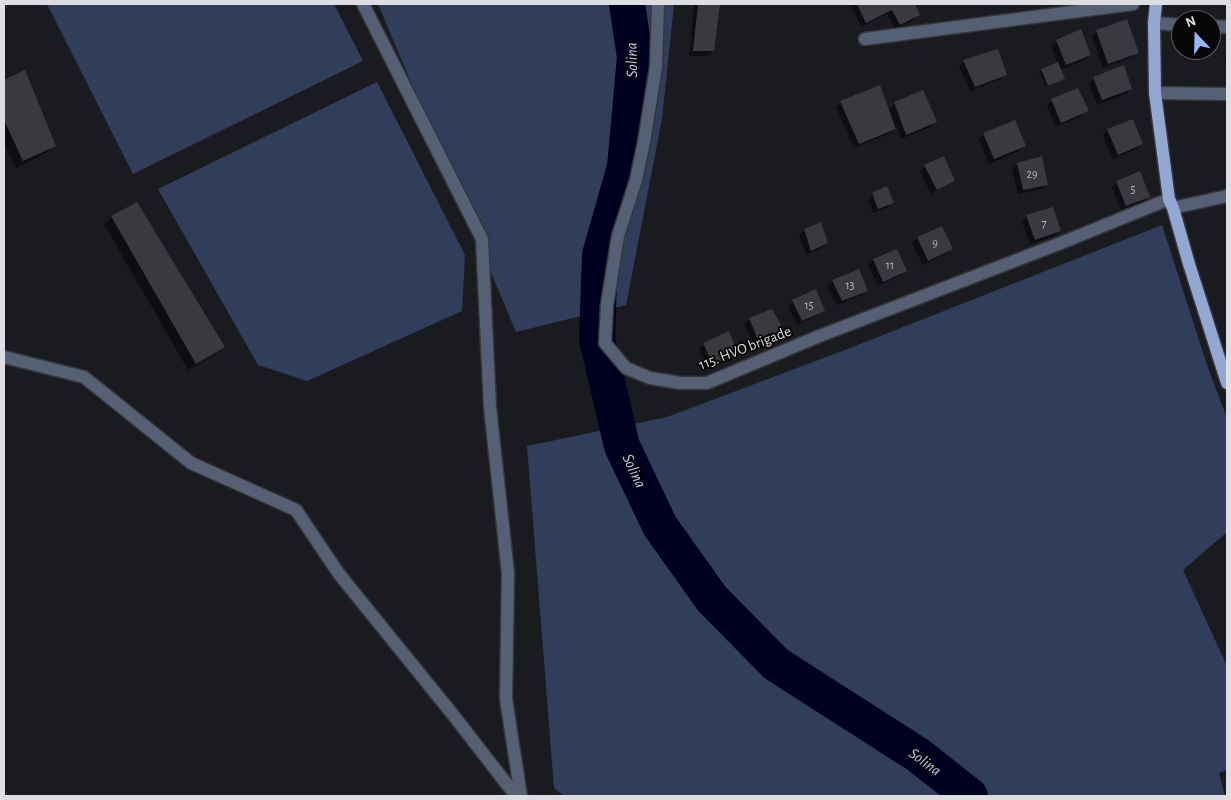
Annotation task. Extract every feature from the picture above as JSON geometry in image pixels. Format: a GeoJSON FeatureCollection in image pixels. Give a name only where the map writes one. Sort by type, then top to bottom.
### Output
{"type":"FeatureCollection","features":[{"type":"Feature","properties":{"kind":"main road"},"geometry":{"type":"LineString","coordinates":[[1156,4],[1154,23],[1155,93],[1171,204],[1189,264],[1223,355],[1227,383]]}},
{"type":"Feature","properties":{"kind":"street"},"geometry":{"type":"LineString","coordinates":[[363,4],[482,239],[490,407],[508,573],[506,699],[520,796]]}},
{"type":"Feature","properties":{"kind":"street","name":"115. HVO brigade"},"geometry":{"type":"LineString","coordinates":[[658,4],[656,67],[636,180],[618,236],[607,305],[605,343],[626,368],[650,378],[680,383],[707,383],[817,337],[1061,243],[1171,204],[1227,196]]}},
{"type":"Feature","properties":{"kind":"street"},"geometry":{"type":"LineString","coordinates":[[865,39],[1132,4]]}},
{"type":"Feature","properties":{"kind":"street"},"geometry":{"type":"LineString","coordinates":[[1154,23],[1171,24]]}},
{"type":"Feature","properties":{"kind":"street"},"geometry":{"type":"LineString","coordinates":[[1155,93],[1227,94]]}},
{"type":"Feature","properties":{"kind":"street"},"geometry":{"type":"LineString","coordinates":[[4,357],[84,377],[190,463],[296,510],[339,574],[516,796]]}},
{"type":"Feature","properties":{"kind":"shaded area"},"geometry":{"type":"Polygon","coordinates":[[[47,4],[334,4],[363,61],[133,174],[47,4]]]}},
{"type":"Feature","properties":{"kind":"shaded area"},"geometry":{"type":"Polygon","coordinates":[[[378,4],[674,4],[662,119],[626,305],[516,332],[378,4]]]}},
{"type":"Feature","properties":{"kind":"shaded area"},"geometry":{"type":"Polygon","coordinates":[[[377,82],[465,255],[462,311],[307,381],[258,365],[158,189],[377,82]]]}},
{"type":"Feature","properties":{"kind":"shaded area"},"geometry":{"type":"Polygon","coordinates":[[[1162,225],[1208,368],[1227,418],[1227,532],[1183,570],[1227,666],[1227,770],[1219,773],[1225,796],[564,796],[554,788],[527,446],[667,417],[845,350],[1162,225]]]}},
{"type":"Feature","properties":{"kind":"building"},"geometry":{"type":"Polygon","coordinates":[[[698,4],[720,4],[714,51],[693,51],[698,4]]]}},
{"type":"Feature","properties":{"kind":"building"},"geometry":{"type":"Polygon","coordinates":[[[857,4],[915,4],[920,15],[900,25],[892,10],[866,23],[857,4]]]}},
{"type":"Feature","properties":{"kind":"building"},"geometry":{"type":"Polygon","coordinates":[[[1127,19],[1139,53],[1108,64],[1096,30],[1127,19]]]}},
{"type":"Feature","properties":{"kind":"building"},"geometry":{"type":"Polygon","coordinates":[[[1081,29],[1091,55],[1066,65],[1056,40],[1081,29]]]}},
{"type":"Feature","properties":{"kind":"building"},"geometry":{"type":"Polygon","coordinates":[[[998,49],[1007,75],[975,87],[963,60],[998,49]]]}},
{"type":"Feature","properties":{"kind":"building"},"geometry":{"type":"Polygon","coordinates":[[[1058,62],[1065,79],[1048,86],[1041,69],[1058,62]]]}},
{"type":"Feature","properties":{"kind":"building"},"geometry":{"type":"Polygon","coordinates":[[[1124,65],[1132,89],[1102,100],[1093,77],[1124,65]]]}},
{"type":"Feature","properties":{"kind":"building"},"geometry":{"type":"Polygon","coordinates":[[[25,70],[56,146],[23,161],[4,120],[4,80],[25,70]]]}},
{"type":"Feature","properties":{"kind":"building"},"geometry":{"type":"Polygon","coordinates":[[[880,85],[896,129],[859,144],[840,101],[880,85]]]}},
{"type":"Feature","properties":{"kind":"building"},"geometry":{"type":"Polygon","coordinates":[[[1078,88],[1089,111],[1061,123],[1051,99],[1078,88]]]}},
{"type":"Feature","properties":{"kind":"building"},"geometry":{"type":"Polygon","coordinates":[[[923,90],[937,122],[906,135],[894,102],[923,90]]]}},
{"type":"Feature","properties":{"kind":"building"},"geometry":{"type":"Polygon","coordinates":[[[1133,119],[1143,144],[1118,155],[1107,129],[1133,119]]]}},
{"type":"Feature","properties":{"kind":"building"},"geometry":{"type":"Polygon","coordinates":[[[1015,120],[1026,146],[994,159],[983,133],[1015,120]]]}},
{"type":"Feature","properties":{"kind":"building"},"geometry":{"type":"Polygon","coordinates":[[[944,156],[955,181],[937,190],[924,165],[944,156]]]}},
{"type":"Feature","properties":{"kind":"building"},"geometry":{"type":"Polygon","coordinates":[[[1042,156],[1048,185],[1023,190],[1017,163],[1042,156]]]}},
{"type":"Feature","properties":{"kind":"building"},"geometry":{"type":"Polygon","coordinates":[[[1140,171],[1150,197],[1126,206],[1116,181],[1140,171]]]}},
{"type":"Feature","properties":{"kind":"building"},"geometry":{"type":"Polygon","coordinates":[[[887,186],[894,203],[878,209],[872,193],[887,186]]]}},
{"type":"Feature","properties":{"kind":"building"},"geometry":{"type":"Polygon","coordinates":[[[137,202],[225,347],[196,364],[111,216],[137,202]]]}},
{"type":"Feature","properties":{"kind":"building"},"geometry":{"type":"Polygon","coordinates":[[[1053,207],[1061,231],[1035,240],[1026,215],[1053,207]]]}},
{"type":"Feature","properties":{"kind":"building"},"geometry":{"type":"Polygon","coordinates":[[[821,222],[828,243],[811,251],[804,229],[821,222]]]}},
{"type":"Feature","properties":{"kind":"building"},"geometry":{"type":"Polygon","coordinates":[[[942,226],[953,249],[928,261],[917,237],[942,226]]]}},
{"type":"Feature","properties":{"kind":"building"},"geometry":{"type":"Polygon","coordinates":[[[897,249],[907,271],[883,282],[873,259],[897,249]]]}},
{"type":"Feature","properties":{"kind":"building"},"geometry":{"type":"Polygon","coordinates":[[[859,269],[868,291],[842,301],[832,280],[859,269]]]}},
{"type":"Feature","properties":{"kind":"building"},"geometry":{"type":"Polygon","coordinates":[[[816,289],[825,311],[802,321],[792,300],[816,289]]]}},
{"type":"Feature","properties":{"kind":"building"},"geometry":{"type":"Polygon","coordinates":[[[772,309],[784,330],[758,340],[749,318],[772,309]]]}},
{"type":"Feature","properties":{"kind":"building"},"geometry":{"type":"Polygon","coordinates":[[[729,331],[738,354],[713,365],[703,343],[729,331]]]}},
{"type":"Feature","properties":{"kind":"waterway","name":"Solina"},"geometry":{"type":"LineString","coordinates":[[627,4],[635,57],[625,167],[600,255],[597,339],[622,446],[660,526],[712,599],[776,664],[918,755],[970,796]]}}]}
